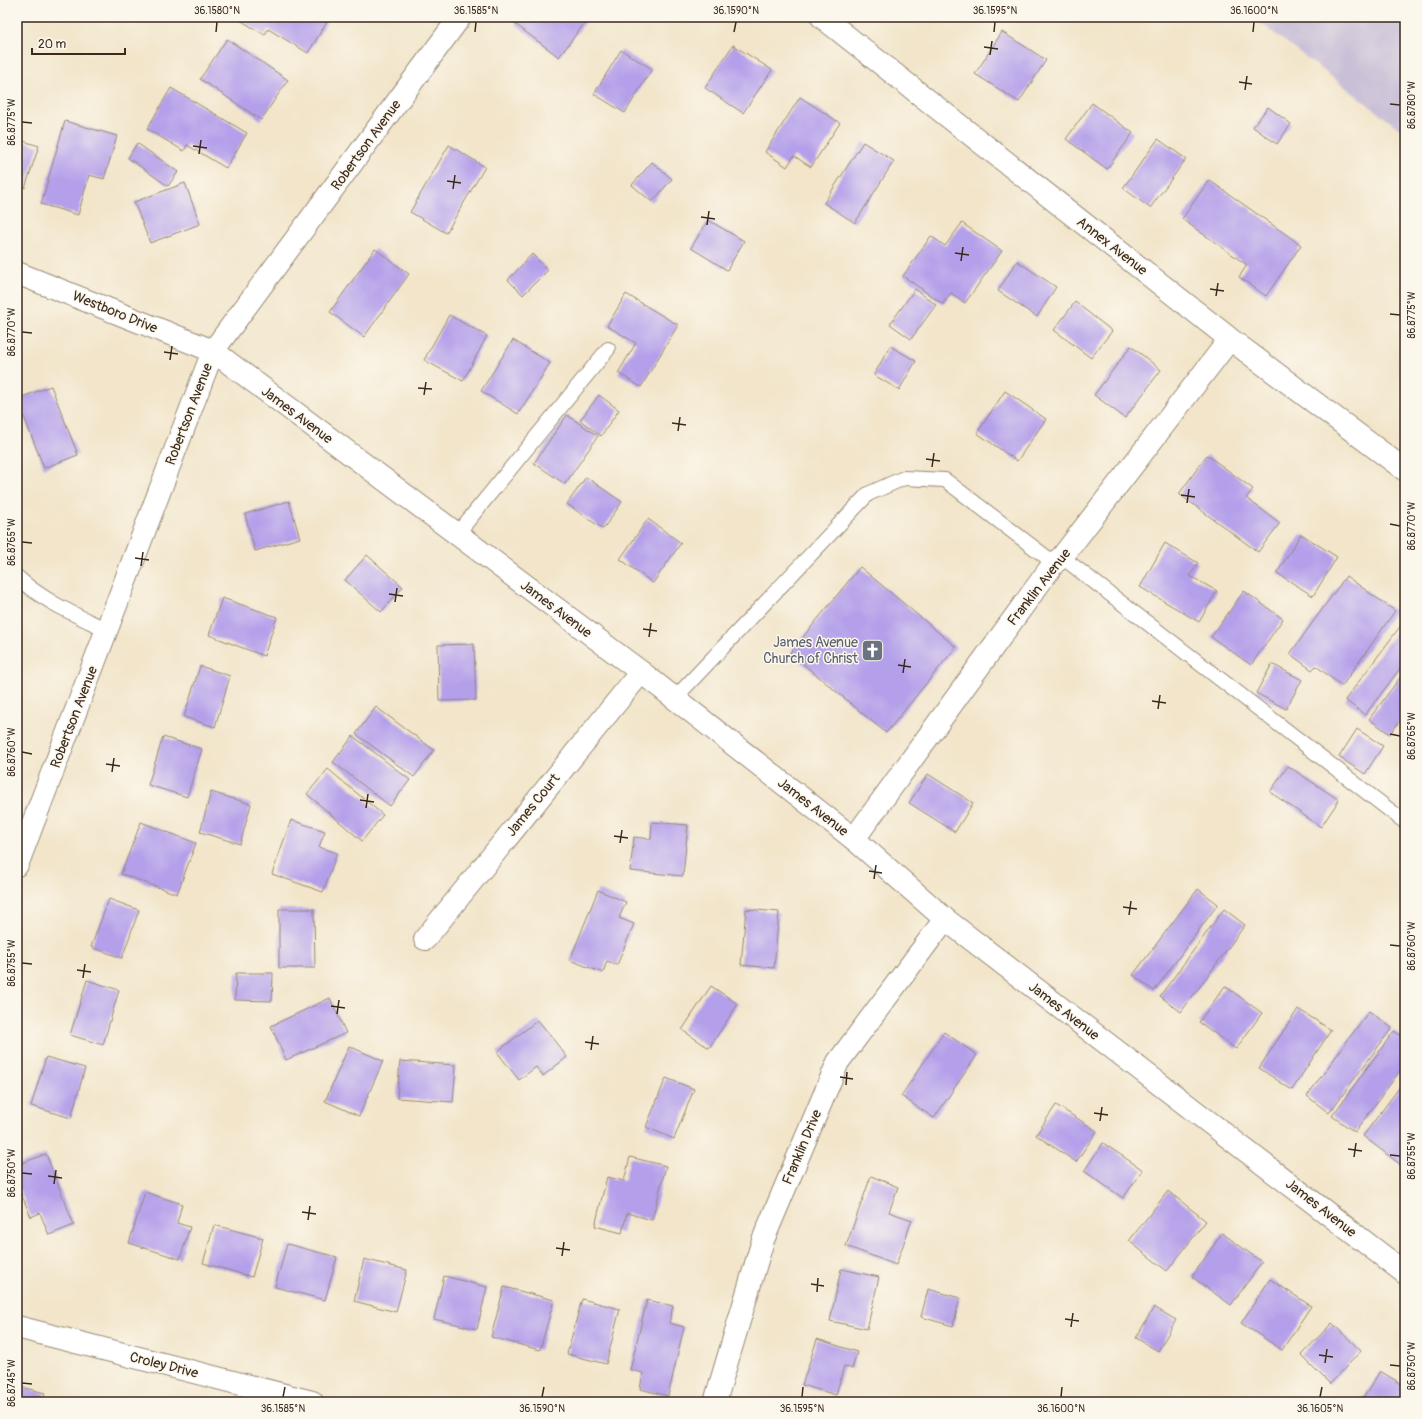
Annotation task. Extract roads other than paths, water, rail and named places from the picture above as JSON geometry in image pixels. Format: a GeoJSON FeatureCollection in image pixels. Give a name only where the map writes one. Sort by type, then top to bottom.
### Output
{"type":"FeatureCollection","features":[{"type":"Feature","properties":{"kind":"street","name":"Robertson Avenue"},"geometry":{"type":"LineString","coordinates":[[17,865],[213,351],[460,17]]}},
{"type":"Feature","properties":{"kind":"street","name":"Annex Avenue"},"geometry":{"type":"LineString","coordinates":[[822,17],[1230,339],[1405,470]]}},
{"type":"Feature","properties":{"kind":"street","name":"Westboro Drive"},"geometry":{"type":"LineString","coordinates":[[17,273],[213,351]]}},
{"type":"Feature","properties":{"kind":"street","name":"Franklin Avenue"},"geometry":{"type":"LineString","coordinates":[[854,839],[1058,560],[1230,339]]}},
{"type":"Feature","properties":{"kind":"street","name":"James Avenue"},"geometry":{"type":"LineString","coordinates":[[213,351],[641,672],[854,839],[945,920],[1405,1273]]}},
{"type":"Feature","properties":{"kind":"street","name":"James Court"},"geometry":{"type":"LineString","coordinates":[[425,938],[641,672]]}},
{"type":"Feature","properties":{"kind":"street","name":"Franklin Drive"},"geometry":{"type":"LineString","coordinates":[[715,1402],[763,1240],[838,1062],[945,920]]}},
{"type":"Feature","properties":{"kind":"street","name":"Croley Drive"},"geometry":{"type":"LineString","coordinates":[[17,1327],[312,1402]]}},
{"type":"Feature","properties":{"kind":"lane"},"geometry":{"type":"LineString","coordinates":[[457,534],[608,349]]}},
{"type":"Feature","properties":{"kind":"lane"},"geometry":{"type":"LineString","coordinates":[[674,698],[868,494],[904,478],[945,480],[1058,560],[1405,822]]}},
{"type":"Feature","properties":{"kind":"lane"},"geometry":{"type":"LineString","coordinates":[[17,577],[26,586],[57,606],[107,630]]}},
{"type":"Feature","properties":{"kind":"place","name":"James Avenue Church of Christ"},"geometry":{"type":"Point","coordinates":[873,650]}}]}
